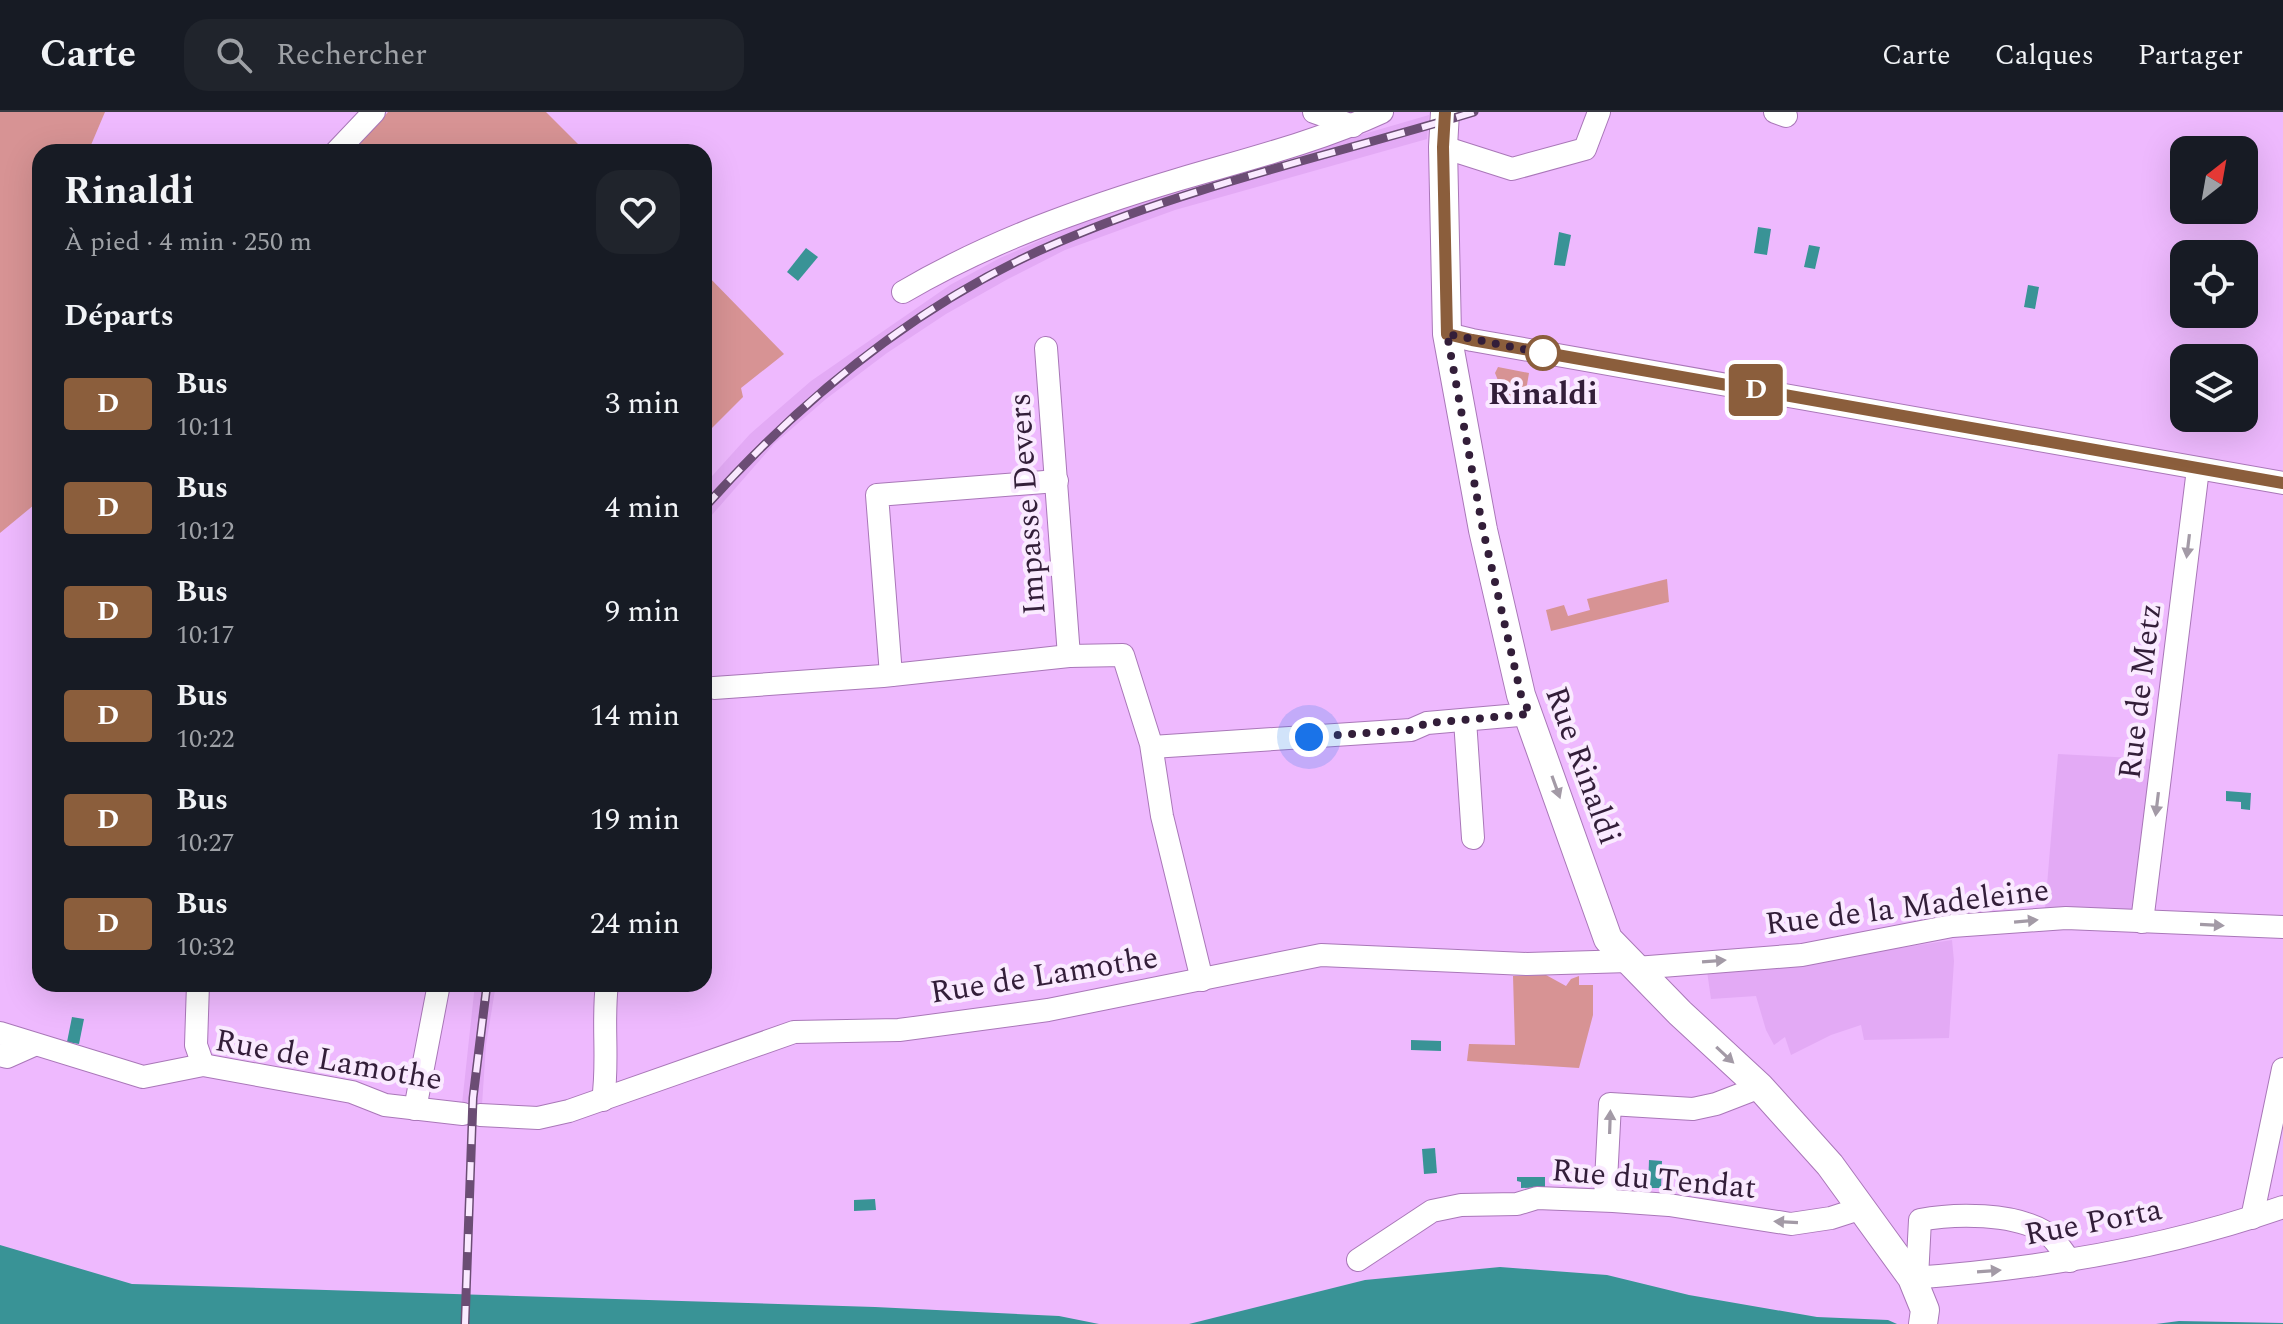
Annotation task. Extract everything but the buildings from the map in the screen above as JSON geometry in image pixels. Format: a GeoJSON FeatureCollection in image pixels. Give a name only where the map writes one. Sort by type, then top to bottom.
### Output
{"type":"FeatureCollection","features":[{"type":"Feature","properties":{"kind":"street"},"geometry":{"type":"LineString","coordinates":[[344,144],[374,112]]}},
{"type":"Feature","properties":{"kind":"street"},"geometry":{"type":"LineString","coordinates":[[1314,112],[1353,126]]}},
{"type":"Feature","properties":{"kind":"street"},"geometry":{"type":"LineString","coordinates":[[903,292],[947,266],[1047,222],[1296,146],[1382,112]]}},
{"type":"Feature","properties":{"kind":"street"},"geometry":{"type":"LineString","coordinates":[[1444,127],[1512,169],[1585,149],[1599,112]]}},
{"type":"Feature","properties":{"kind":"street","name":"Rue Rinaldi"},"geometry":{"type":"LineString","coordinates":[[1444,127],[1447,334],[1483,530],[1521,695],[1608,939],[1680,1013],[1760,1087],[1830,1165],[1914,1278],[1925,1310],[1924,1320]]}},
{"type":"Feature","properties":{"kind":"street"},"geometry":{"type":"LineString","coordinates":[[1447,334],[2283,483]]}},
{"type":"Feature","properties":{"kind":"street","name":"Impasse Devers"},"geometry":{"type":"LineString","coordinates":[[1046,348],[1069,656]]}},
{"type":"Feature","properties":{"kind":"street","name":"Rue de Metz"},"geometry":{"type":"LineString","coordinates":[[2142,922],[2198,469]]}},
{"type":"Feature","properties":{"kind":"street"},"geometry":{"type":"LineString","coordinates":[[891,675],[877,495],[1057,481]]}},
{"type":"Feature","properties":{"kind":"street"},"geometry":{"type":"LineString","coordinates":[[714,688],[891,675],[1069,656],[1123,655],[1152,747],[1162,816],[1202,980]]}},
{"type":"Feature","properties":{"kind":"street"},"geometry":{"type":"LineString","coordinates":[[1152,747],[1411,730],[1427,723],[1530,714]]}},
{"type":"Feature","properties":{"kind":"street"},"geometry":{"type":"LineString","coordinates":[[1465,720],[1473,838]]}},
{"type":"Feature","properties":{"kind":"street","name":"Rue de la Madeleine"},"geometry":{"type":"LineString","coordinates":[[1633,964],[1802,955],[1952,926],[2066,918],[2283,927]]}},
{"type":"Feature","properties":{"kind":"street","name":"Rue de Lamothe"},"geometry":{"type":"LineString","coordinates":[[0,1033],[143,1077],[203,1065],[352,1092],[385,1105],[471,1115],[538,1118],[603,1100],[794,1032],[899,1030],[1048,1010],[1321,955],[1527,964],[1633,964]]}},
{"type":"Feature","properties":{"kind":"street"},"geometry":{"type":"LineString","coordinates":[[198,992],[196,1045],[203,1065]]}},
{"type":"Feature","properties":{"kind":"street"},"geometry":{"type":"LineString","coordinates":[[415,1109],[437,992]]}},
{"type":"Feature","properties":{"kind":"street"},"geometry":{"type":"LineString","coordinates":[[603,1100],[606,992]]}},
{"type":"Feature","properties":{"kind":"street"},"geometry":{"type":"LineString","coordinates":[[0,1055],[7,1057],[34,1045]]}},
{"type":"Feature","properties":{"kind":"street"},"geometry":{"type":"LineString","coordinates":[[2252,1218],[2283,1069]]}},
{"type":"Feature","properties":{"kind":"street"},"geometry":{"type":"LineString","coordinates":[[1605,1200],[1610,1104],[1693,1109],[1716,1104],[1760,1087]]}},
{"type":"Feature","properties":{"kind":"street","name":"Rue du Tendat"},"geometry":{"type":"LineString","coordinates":[[1358,1260],[1432,1211],[1461,1205],[1517,1204],[1537,1198],[1605,1200],[1669,1205],[1791,1224],[1831,1218],[1862,1208]]}},
{"type":"Feature","properties":{"kind":"street","name":"Rue Porta"},"geometry":{"type":"LineString","coordinates":[[1914,1278],[2012,1270],[2070,1261],[2173,1239],[2283,1207]]}},
{"type":"Feature","properties":{"kind":"street"},"geometry":{"type":"LineString","coordinates":[[1914,1278],[1920,1220],[1942,1215],[2005,1218],[2030,1225],[2049,1233],[2070,1261]]}},
{"type":"Feature","properties":{"kind":"shaded area"},"geometry":{"type":"Polygon","coordinates":[[[0,112],[105,112],[91,144],[32,144],[32,507],[0,533],[0,112]]]}},
{"type":"Feature","properties":{"kind":"shaded area"},"geometry":{"type":"Polygon","coordinates":[[[388,112],[546,112],[578,144],[358,144],[388,112]]]}},
{"type":"Feature","properties":{"kind":"shaded area"},"geometry":{"type":"Polygon","coordinates":[[[1429,115],[1427,139],[1175,210],[1065,250],[1008,279],[946,314],[826,399],[774,444],[712,515],[712,476],[750,434],[811,381],[950,285],[1000,258],[1110,210],[1429,115]]]}},
{"type":"Feature","properties":{"kind":"shaded area"},"geometry":{"type":"Polygon","coordinates":[[[1758,227],[1771,229],[1767,255],[1754,253],[1758,227]]]}},
{"type":"Feature","properties":{"kind":"shaded area"},"geometry":{"type":"Polygon","coordinates":[[[1559,232],[1571,235],[1565,266],[1554,265],[1559,232]]]}},
{"type":"Feature","properties":{"kind":"shaded area"},"geometry":{"type":"Polygon","coordinates":[[[1809,245],[1820,247],[1815,269],[1804,267],[1809,245]]]}},
{"type":"Feature","properties":{"kind":"shaded area"},"geometry":{"type":"Polygon","coordinates":[[[806,248],[818,257],[798,281],[787,272],[806,248]]]}},
{"type":"Feature","properties":{"kind":"shaded area"},"geometry":{"type":"Polygon","coordinates":[[[712,280],[784,354],[741,388],[743,397],[712,428],[712,280]]]}},
{"type":"Feature","properties":{"kind":"shaded area"},"geometry":{"type":"Polygon","coordinates":[[[2028,285],[2039,287],[2035,309],[2024,307],[2028,285]]]}},
{"type":"Feature","properties":{"kind":"shaded area"},"geometry":{"type":"Polygon","coordinates":[[[1498,367],[1529,373],[1523,408],[1508,405],[1495,373],[1498,367]]]}},
{"type":"Feature","properties":{"kind":"shaded area"},"geometry":{"type":"Polygon","coordinates":[[[1667,579],[1669,602],[1551,631],[1546,610],[1564,605],[1568,616],[1590,610],[1587,599],[1667,579]]]}},
{"type":"Feature","properties":{"kind":"shaded area"},"geometry":{"type":"Polygon","coordinates":[[[2058,754],[2152,759],[2134,911],[2045,909],[2058,754]]]}},
{"type":"Feature","properties":{"kind":"shaded area"},"geometry":{"type":"Polygon","coordinates":[[[2226,791],[2251,793],[2250,810],[2241,809],[2241,802],[2226,801],[2226,791]]]}},
{"type":"Feature","properties":{"kind":"shaded area"},"geometry":{"type":"Polygon","coordinates":[[[1952,940],[1954,961],[1949,1038],[1864,1040],[1861,1025],[1831,1035],[1791,1055],[1785,1037],[1774,1045],[1756,996],[1711,999],[1707,971],[1854,955],[1952,940]]]}},
{"type":"Feature","properties":{"kind":"shaded area"},"geometry":{"type":"Polygon","coordinates":[[[1546,975],[1566,986],[1571,979],[1579,976],[1579,985],[1593,985],[1593,1015],[1579,1068],[1467,1061],[1469,1044],[1515,1045],[1513,976],[1546,975]]]}},
{"type":"Feature","properties":{"kind":"shaded area"},"geometry":{"type":"Polygon","coordinates":[[[474,992],[495,992],[486,1045],[482,1105],[462,1104],[474,992]]]}},
{"type":"Feature","properties":{"kind":"shaded area"},"geometry":{"type":"Polygon","coordinates":[[[72,1017],[84,1019],[79,1044],[67,1042],[72,1017]]]}},
{"type":"Feature","properties":{"kind":"shaded area"},"geometry":{"type":"Polygon","coordinates":[[[1411,1040],[1441,1041],[1441,1051],[1411,1050],[1411,1040]]]}},
{"type":"Feature","properties":{"kind":"shaded area"},"geometry":{"type":"Polygon","coordinates":[[[1435,1148],[1437,1173],[1424,1174],[1422,1149],[1435,1148]]]}},
{"type":"Feature","properties":{"kind":"shaded area"},"geometry":{"type":"Polygon","coordinates":[[[1649,1160],[1662,1161],[1661,1188],[1648,1188],[1649,1160]]]}},
{"type":"Feature","properties":{"kind":"shaded area"},"geometry":{"type":"Polygon","coordinates":[[[1517,1177],[1545,1177],[1545,1187],[1521,1188],[1517,1177]]]}},
{"type":"Feature","properties":{"kind":"shaded area"},"geometry":{"type":"Polygon","coordinates":[[[875,1199],[876,1210],[854,1211],[854,1200],[875,1199]]]}},
{"type":"Feature","properties":{"kind":"shaded area"},"geometry":{"type":"Polygon","coordinates":[[[0,1245],[132,1284],[875,1307],[1059,1316],[1099,1324],[0,1324],[0,1245]]]}},
{"type":"Feature","properties":{"kind":"shaded area"},"geometry":{"type":"Polygon","coordinates":[[[1500,1267],[1607,1275],[1689,1295],[1817,1317],[1888,1320],[1897,1324],[1189,1324],[1365,1280],[1500,1267]]]}},
{"type":"Feature","properties":{"kind":"shaded area"},"geometry":{"type":"Polygon","coordinates":[[[2179,1321],[2283,1323],[2283,1324],[2156,1324],[2179,1321]]]}},
{"type":"Feature","properties":{"kind":"railway"},"geometry":{"type":"LineString","coordinates":[[712,499],[782,427],[867,355],[959,293],[1008,266],[1109,222],[1212,187],[1474,112]]}},
{"type":"Feature","properties":{"kind":"railway"},"geometry":{"type":"LineString","coordinates":[[465,1324],[473,1098],[486,992]]}},
{"type":"Feature","properties":{"kind":"bus line","name":"D"},"geometry":{"type":"LineString","coordinates":[[1445,112],[1447,334],[2283,483]]}},
{"type":"Feature","properties":{"kind":"place","name":"Rinaldi"},"geometry":{"type":"Point","coordinates":[1543,353]}},
{"type":"Feature","properties":{"kind":"route"},"geometry":{"type":"LineString","coordinates":[[1309,737],[1411,730],[1427,723],[1530,714],[1521,695],[1483,530],[1447,334],[1543,353]]}}]}
